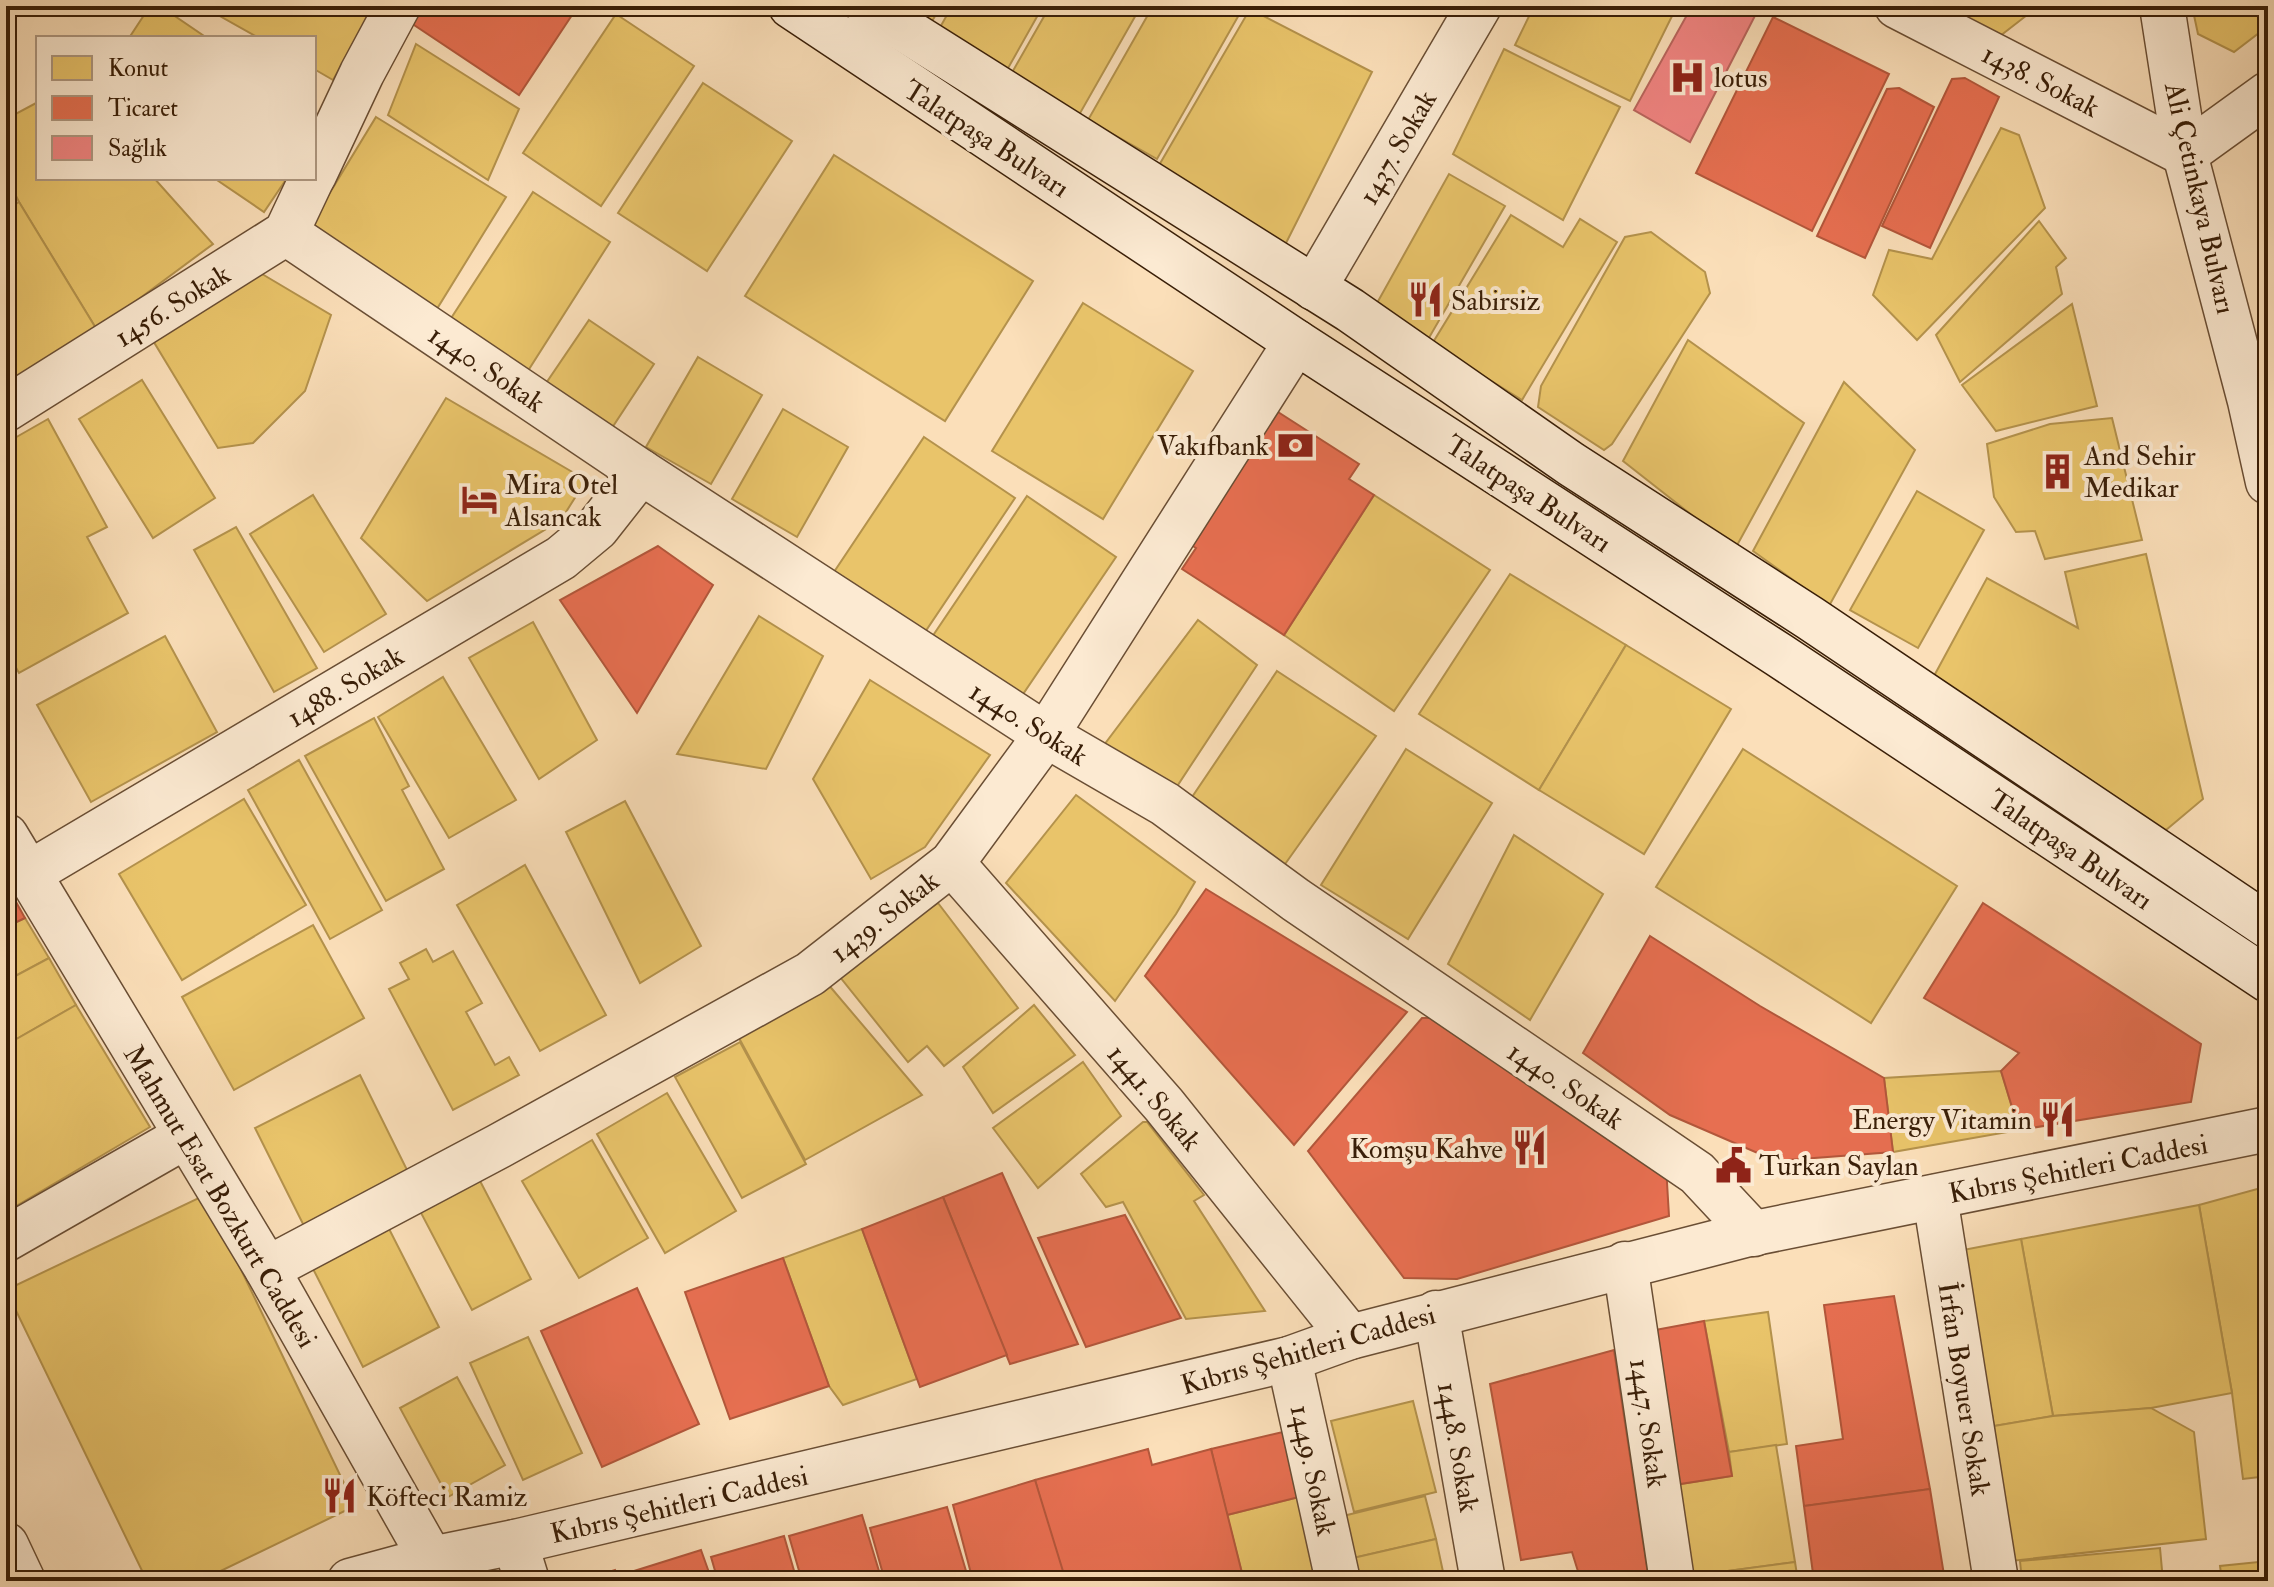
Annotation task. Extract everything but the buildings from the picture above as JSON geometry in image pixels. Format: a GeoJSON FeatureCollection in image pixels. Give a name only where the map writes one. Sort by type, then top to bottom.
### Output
{"type":"FeatureCollection","features":[{"type":"Feature","properties":{"kind":"street"},"geometry":{"type":"LineString","coordinates":[[316,170],[398,6]]}},
{"type":"Feature","properties":{"kind":"street","name":"Talatpaşa Bulvarı"},"geometry":{"type":"LineString","coordinates":[[791,6],[1296,342],[1779,655],[2268,980]]}},
{"type":"Feature","properties":{"kind":"street","name":"Talatpaşa Bulvarı"},"geometry":{"type":"LineString","coordinates":[[867,6],[1314,288],[1571,464],[1810,618],[2268,926]]}},
{"type":"Feature","properties":{"kind":"street","name":"1437. Sokak"},"geometry":{"type":"LineString","coordinates":[[1314,288],[1479,6]]}},
{"type":"Feature","properties":{"kind":"street","name":"1438. Sokak"},"geometry":{"type":"LineString","coordinates":[[1897,6],[2185,154]]}},
{"type":"Feature","properties":{"kind":"street","name":"Ali Çetinkaya Bulvarı"},"geometry":{"type":"LineString","coordinates":[[2162,6],[2185,154],[2250,401],[2268,482]]}},
{"type":"Feature","properties":{"kind":"street"},"geometry":{"type":"LineString","coordinates":[[2185,154],[2268,94]]}},
{"type":"Feature","properties":{"kind":"street"},"geometry":{"type":"LineString","coordinates":[[286,233],[311,180]]}},
{"type":"Feature","properties":{"kind":"street","name":"1456. Sokak"},"geometry":{"type":"LineString","coordinates":[[6,409],[286,233]]}},
{"type":"Feature","properties":{"kind":"street","name":"1440. Sokak"},"geometry":{"type":"LineString","coordinates":[[286,233],[641,472],[1046,735],[1165,804],[1296,900],[1697,1173],[1754,1234]]}},
{"type":"Feature","properties":{"kind":"street","name":"1439. Sokak"},"geometry":{"type":"LineString","coordinates":[[267,1269],[499,1146],[810,974],[952,863],[1046,735],[1296,342]]}},
{"type":"Feature","properties":{"kind":"street","name":"1488. Sokak"},"geometry":{"type":"LineString","coordinates":[[28,874],[561,558],[597,528],[641,472]]}},
{"type":"Feature","properties":{"kind":"street","name":"Mahmut Esat Bozkurt Caddesi"},"geometry":{"type":"LineString","coordinates":[[6,836],[267,1269],[431,1559]]}},
{"type":"Feature","properties":{"kind":"street","name":"1441. Sokak"},"geometry":{"type":"LineString","coordinates":[[952,863],[1164,1105],[1350,1337]]}},
{"type":"Feature","properties":{"kind":"street","name":"Kıbrıs Şehitleri Caddesi"},"geometry":{"type":"LineString","coordinates":[[350,1581],[431,1559],[521,1562],[1289,1359],[1350,1337],[1625,1264],[1754,1234],[2268,1129]]}},
{"type":"Feature","properties":{"kind":"street"},"geometry":{"type":"LineString","coordinates":[[6,1239],[186,1136]]}},
{"type":"Feature","properties":{"kind":"street","name":"İrfan Boyuer Sokak"},"geometry":{"type":"LineString","coordinates":[[1935,1197],[1996,1581]]}},
{"type":"Feature","properties":{"kind":"street","name":"1447. Sokak"},"geometry":{"type":"LineString","coordinates":[[1625,1264],[1672,1581]]}},
{"type":"Feature","properties":{"kind":"street","name":"1448. Sokak"},"geometry":{"type":"LineString","coordinates":[[1436,1313],[1483,1581]]}},
{"type":"Feature","properties":{"kind":"street","name":"1449. Sokak"},"geometry":{"type":"LineString","coordinates":[[1289,1359],[1338,1581]]}},
{"type":"Feature","properties":{"kind":"street"},"geometry":{"type":"LineString","coordinates":[[6,1545],[23,1581]]}},
{"type":"Feature","properties":{"kind":"place","name":"lotus"},"geometry":{"type":"Point","coordinates":[1688,77]}},
{"type":"Feature","properties":{"kind":"place","name":"Sabirsiz"},"geometry":{"type":"Point","coordinates":[1425,300]}},
{"type":"Feature","properties":{"kind":"place","name":"Vakıfbank"},"geometry":{"type":"Point","coordinates":[1295,445]}},
{"type":"Feature","properties":{"kind":"place","name":"And Sehir Medikar"},"geometry":{"type":"Point","coordinates":[2058,471]}},
{"type":"Feature","properties":{"kind":"place","name":"Mira Otel Alsancak"},"geometry":{"type":"Point","coordinates":[479,500]}},
{"type":"Feature","properties":{"kind":"place","name":"Energy Vitamin"},"geometry":{"type":"Point","coordinates":[2058,1119]}},
{"type":"Feature","properties":{"kind":"place","name":"Komşu Kahve"},"geometry":{"type":"Point","coordinates":[1529,1148]}},
{"type":"Feature","properties":{"kind":"place","name":"Turkan Saylan"},"geometry":{"type":"Point","coordinates":[1733,1165]}},
{"type":"Feature","properties":{"kind":"place","name":"Köfteci Ramiz"},"geometry":{"type":"Point","coordinates":[340,1496]}}]}
